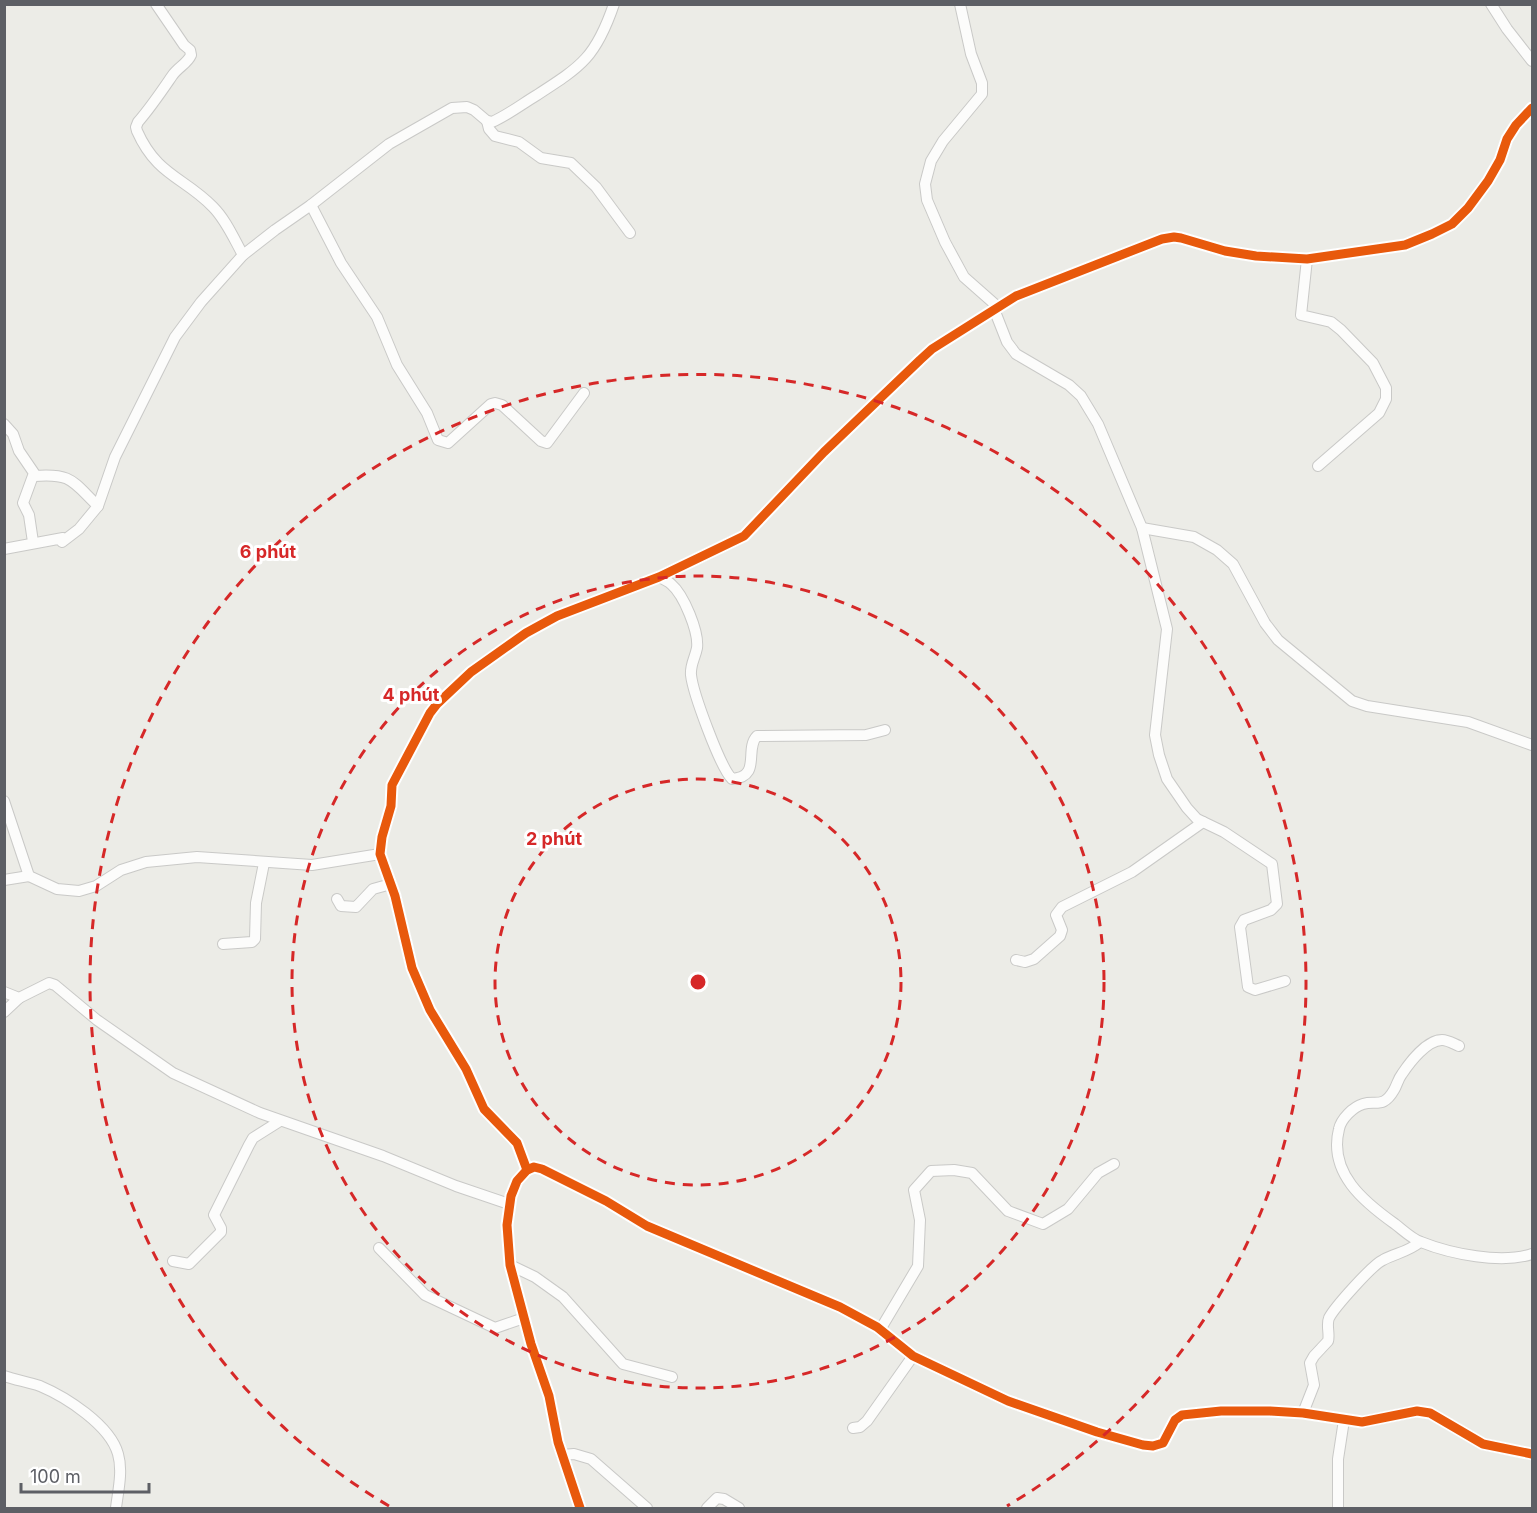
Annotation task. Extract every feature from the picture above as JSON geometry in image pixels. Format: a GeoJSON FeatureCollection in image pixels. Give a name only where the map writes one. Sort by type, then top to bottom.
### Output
{"type":"FeatureCollection","features":[{"type":"Feature","properties":{"kind":"street"},"geometry":{"type":"LineString","coordinates":[[156,4],[184,45],[190,50],[191,55],[184,65],[172,75],[136,127],[146,148],[165,171],[218,212],[243,255]]}},
{"type":"Feature","properties":{"kind":"street"},"geometry":{"type":"LineString","coordinates":[[487,122],[502,117],[572,72],[586,60],[606,29],[614,4]]}},
{"type":"Feature","properties":{"kind":"street"},"geometry":{"type":"LineString","coordinates":[[960,4],[971,54],[982,83],[982,94],[943,141],[931,161],[926,184],[927,200],[945,242],[964,277],[996,308],[1007,342],[1016,354],[1073,388],[1081,396],[1098,424],[1142,528],[1167,629],[1155,735],[1167,779],[1187,808],[1203,822],[1224,832],[1272,864],[1276,904],[1271,910],[1244,920],[1240,927],[1248,987],[1255,990],[1285,981]]}},
{"type":"Feature","properties":{"kind":"street"},"geometry":{"type":"LineString","coordinates":[[1491,4],[1507,29],[1533,61]]}},
{"type":"Feature","properties":{"kind":"street"},"geometry":{"type":"LineString","coordinates":[[4,549],[63,538],[62,542],[79,529],[98,506],[115,457],[175,337],[201,302],[243,255],[311,206],[389,144],[452,108],[466,107],[474,110],[487,122],[495,136],[519,142],[541,158],[572,163],[596,187],[630,233]]}},
{"type":"Feature","properties":{"kind":"street"},"geometry":{"type":"LineString","coordinates":[[527,1170],[517,1143],[484,1109],[466,1069],[430,1010],[412,968],[391,884],[380,854],[382,837],[391,806],[392,785],[437,704],[471,672],[526,633],[579,607],[659,577],[744,536],[824,452],[932,349],[996,308],[1035,288],[1148,244],[1174,237],[1225,251],[1256,256],[1307,259],[1405,245],[1452,224],[1468,208],[1488,181],[1516,125],[1533,108]]}},
{"type":"Feature","properties":{"kind":"street"},"geometry":{"type":"LineString","coordinates":[[311,206],[341,263],[377,317],[397,365],[427,413],[438,440],[448,443],[495,402],[502,405],[541,441],[547,443],[584,393]]}},
{"type":"Feature","properties":{"kind":"street"},"geometry":{"type":"LineString","coordinates":[[1307,259],[1301,315],[1331,322],[1341,330],[1373,363],[1386,388],[1386,399],[1379,413],[1318,466]]}},
{"type":"Feature","properties":{"kind":"street"},"geometry":{"type":"LineString","coordinates":[[4,424],[13,434],[19,451],[34,473],[22,503],[29,515],[33,542]]}},
{"type":"Feature","properties":{"kind":"street"},"geometry":{"type":"LineString","coordinates":[[34,476],[56,474],[66,476],[98,506]]}},
{"type":"Feature","properties":{"kind":"street"},"geometry":{"type":"LineString","coordinates":[[1142,528],[1194,537],[1217,550],[1233,564],[1265,623],[1278,640],[1352,701],[1367,706],[1468,723],[1533,745]]}},
{"type":"Feature","properties":{"kind":"street"},"geometry":{"type":"LineString","coordinates":[[659,577],[677,591],[689,615],[697,645],[691,666],[692,681],[720,760],[732,779],[748,772],[752,765],[752,745],[757,736],[866,735],[885,730]]}},
{"type":"Feature","properties":{"kind":"street"},"geometry":{"type":"LineString","coordinates":[[4,801],[29,876]]}},
{"type":"Feature","properties":{"kind":"street"},"geometry":{"type":"LineString","coordinates":[[1016,960],[1025,962],[1034,959],[1060,936],[1062,930],[1056,915],[1062,907],[1132,872],[1203,822]]}},
{"type":"Feature","properties":{"kind":"street"},"geometry":{"type":"LineString","coordinates":[[4,880],[29,876],[57,889],[79,891],[96,886],[121,870],[146,862],[197,857],[240,859],[264,863],[322,864],[380,854]]}},
{"type":"Feature","properties":{"kind":"street"},"geometry":{"type":"LineString","coordinates":[[223,944],[252,942],[255,939],[256,903],[264,863]]}},
{"type":"Feature","properties":{"kind":"street"},"geometry":{"type":"LineString","coordinates":[[337,898],[341,906],[356,907],[372,889],[391,884]]}},
{"type":"Feature","properties":{"kind":"street"},"geometry":{"type":"LineString","coordinates":[[4,1012],[19,998],[49,983],[55,985],[97,1020],[173,1073],[280,1121],[383,1155],[456,1186],[509,1204]]}},
{"type":"Feature","properties":{"kind":"street"},"geometry":{"type":"LineString","coordinates":[[4,992],[19,998]]}},
{"type":"Feature","properties":{"kind":"street"},"geometry":{"type":"LineString","coordinates":[[1459,1046],[1446,1040],[1435,1041],[1414,1059],[1402,1073],[1394,1090],[1383,1101],[1379,1104],[1363,1104],[1347,1116],[1339,1127],[1336,1146],[1338,1157],[1346,1179],[1369,1205],[1420,1242],[1458,1254],[1493,1258],[1516,1258],[1533,1254]]}},
{"type":"Feature","properties":{"kind":"street"},"geometry":{"type":"LineString","coordinates":[[173,1261],[189,1264],[221,1232],[214,1215],[249,1144],[253,1138],[280,1121]]}},
{"type":"Feature","properties":{"kind":"street"},"geometry":{"type":"LineString","coordinates":[[880,1330],[918,1266],[920,1220],[914,1190],[931,1171],[954,1170],[972,1173],[1008,1211],[1043,1224],[1068,1209],[1098,1173],[1114,1164]]}},
{"type":"Feature","properties":{"kind":"street"},"geometry":{"type":"LineString","coordinates":[[580,1509],[562,1455],[549,1396],[542,1379],[510,1265],[507,1225],[509,1204],[517,1181],[527,1170],[534,1167],[606,1201],[648,1226],[840,1307],[880,1330],[913,1356],[1008,1401],[1097,1432],[1153,1446],[1163,1443],[1175,1420],[1182,1415],[1221,1411],[1303,1413],[1362,1422],[1408,1412],[1424,1411],[1483,1444],[1533,1454]]}},
{"type":"Feature","properties":{"kind":"street"},"geometry":{"type":"LineString","coordinates":[[1303,1413],[1314,1385],[1310,1364],[1328,1341],[1328,1322],[1332,1314],[1378,1263],[1408,1251],[1420,1242]]}},
{"type":"Feature","properties":{"kind":"street"},"geometry":{"type":"LineString","coordinates":[[379,1248],[420,1291],[452,1309],[495,1328],[524,1318]]}},
{"type":"Feature","properties":{"kind":"street"},"geometry":{"type":"LineString","coordinates":[[510,1265],[535,1277],[563,1297],[623,1364],[672,1377]]}},
{"type":"Feature","properties":{"kind":"street"},"geometry":{"type":"LineString","coordinates":[[853,1428],[860,1427],[867,1421],[913,1356]]}},
{"type":"Feature","properties":{"kind":"street"},"geometry":{"type":"LineString","coordinates":[[4,1376],[54,1393],[104,1428],[113,1442],[120,1466],[116,1509]]}},
{"type":"Feature","properties":{"kind":"street"},"geometry":{"type":"LineString","coordinates":[[1338,1509],[1338,1459],[1344,1420]]}},
{"type":"Feature","properties":{"kind":"street"},"geometry":{"type":"LineString","coordinates":[[562,1455],[574,1454],[591,1460],[647,1509]]}},
{"type":"Feature","properties":{"kind":"street"},"geometry":{"type":"LineString","coordinates":[[707,1509],[717,1498],[739,1509]]}},
{"type":"Feature","properties":{"kind":"cycle path"},"geometry":{"type":"LineString","coordinates":[[527,1170],[517,1143],[484,1109],[466,1069],[430,1010],[412,968],[395,896],[380,854],[382,837],[391,806],[392,785],[437,704],[471,672],[526,633],[557,616],[659,577],[744,536],[824,452],[932,349],[1016,296],[1162,239],[1174,237],[1225,251],[1256,256],[1307,259],[1405,245],[1452,224],[1468,208],[1500,160],[1507,139],[1532,108]]}},
{"type":"Feature","properties":{"kind":"cycle path"},"geometry":{"type":"LineString","coordinates":[[580,1508],[558,1442],[549,1396],[531,1344],[510,1265],[507,1225],[511,1196],[517,1181],[527,1170],[534,1167],[606,1201],[647,1226],[840,1307],[877,1327],[913,1356],[1008,1401],[1097,1432],[1153,1446],[1163,1443],[1175,1420],[1182,1415],[1221,1411],[1270,1411],[1303,1413],[1362,1422],[1417,1411],[1430,1413],[1483,1444],[1532,1454]]}}]}
